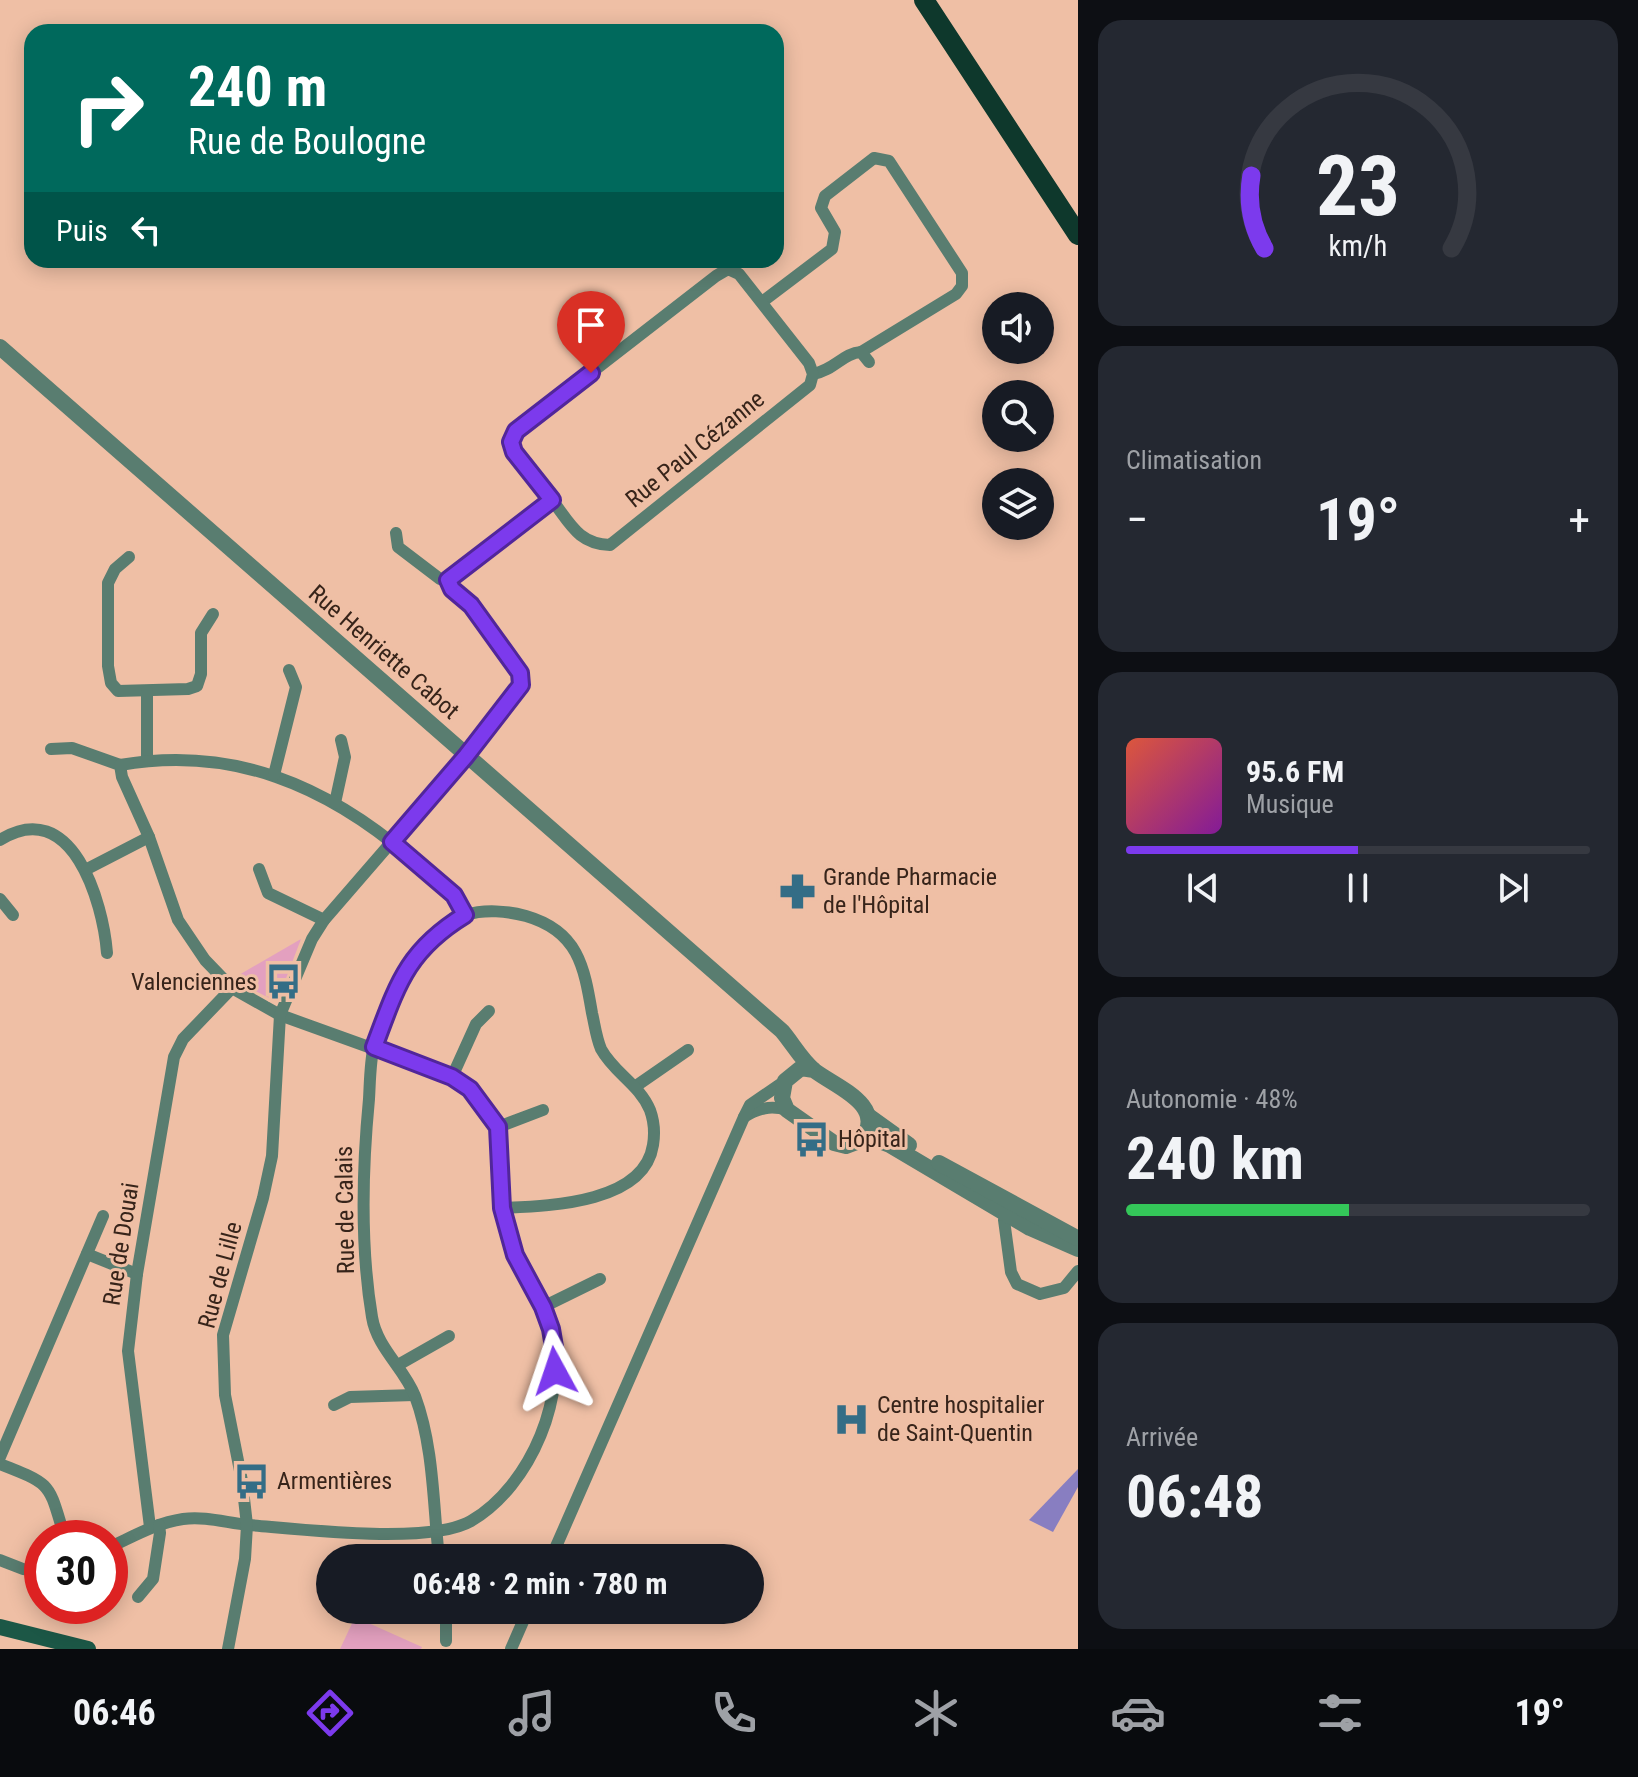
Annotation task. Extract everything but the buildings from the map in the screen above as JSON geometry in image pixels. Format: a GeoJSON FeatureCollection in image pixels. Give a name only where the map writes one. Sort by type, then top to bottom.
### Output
{"type":"FeatureCollection","features":[{"type":"Feature","properties":{"kind":"main road"},"geometry":{"type":"LineString","coordinates":[[924,0],[1078,235]]}},
{"type":"Feature","properties":{"kind":"main road"},"geometry":{"type":"LineString","coordinates":[[0,1627],[88,1649]]}},
{"type":"Feature","properties":{"kind":"street"},"geometry":{"type":"LineString","coordinates":[[396,533],[398,547],[440,579],[448,580],[552,500],[514,452],[511,442],[516,431],[728,269],[739,274],[762,302],[809,363],[813,374],[827,371],[851,353],[865,357],[956,294],[962,286],[962,273],[889,161],[874,158],[825,196],[821,208],[835,232],[832,249],[762,302]]}},
{"type":"Feature","properties":{"kind":"street","name":"Rue Henriette Cabot"},"geometry":{"type":"LineString","coordinates":[[0,347],[782,1031],[814,1070],[862,1103],[870,1117]]}},
{"type":"Feature","properties":{"kind":"street","name":"Rue Paul Cézanne"},"geometry":{"type":"LineString","coordinates":[[552,500],[582,538],[593,545],[610,545],[810,385],[813,374]]}},
{"type":"Feature","properties":{"kind":"street"},"geometry":{"type":"LineString","coordinates":[[129,557],[115,569],[108,583],[108,666],[111,683],[118,691],[188,689],[197,686],[201,674],[201,633],[213,614]]}},
{"type":"Feature","properties":{"kind":"street","name":"Rue de Lille"},"geometry":{"type":"LineString","coordinates":[[228,1649],[245,1559],[247,1525],[242,1481],[225,1395],[223,1335],[263,1198],[272,1156],[280,1015],[312,939],[324,920],[466,756],[517,692],[521,679],[520,673],[471,605],[452,589],[448,580]]}},
{"type":"Feature","properties":{"kind":"street"},"geometry":{"type":"LineString","coordinates":[[274,775],[296,687],[289,670]]}},
{"type":"Feature","properties":{"kind":"street"},"geometry":{"type":"LineString","coordinates":[[147,691],[147,760]]}},
{"type":"Feature","properties":{"kind":"street"},"geometry":{"type":"LineString","coordinates":[[335,803],[345,757],[341,740]]}},
{"type":"Feature","properties":{"kind":"street"},"geometry":{"type":"LineString","coordinates":[[51,749],[72,748],[120,765],[147,760],[213,762],[274,775],[309,788],[363,819],[392,842],[454,895],[465,915],[491,912],[521,915],[553,928],[569,942],[580,958],[588,981],[597,1038],[602,1049],[623,1077],[636,1086],[651,1113],[655,1129],[653,1149],[646,1165],[633,1179],[608,1192],[559,1205],[502,1208]]}},
{"type":"Feature","properties":{"kind":"street"},"geometry":{"type":"LineString","coordinates":[[120,765],[178,920],[205,960],[232,988],[280,1015],[452,1077],[470,1089],[498,1127],[502,1208],[515,1255],[543,1307],[555,1353],[549,1415],[539,1438],[513,1483],[466,1524],[436,1531],[349,1533],[247,1525],[205,1518],[155,1526],[128,1539]]}},
{"type":"Feature","properties":{"kind":"street"},"geometry":{"type":"LineString","coordinates":[[0,840],[16,832],[32,830],[50,833],[71,848],[87,869],[105,926],[107,953]]}},
{"type":"Feature","properties":{"kind":"street"},"geometry":{"type":"LineString","coordinates":[[87,869],[149,837]]}},
{"type":"Feature","properties":{"kind":"street"},"geometry":{"type":"LineString","coordinates":[[259,869],[268,893],[324,920]]}},
{"type":"Feature","properties":{"kind":"street"},"geometry":{"type":"LineString","coordinates":[[0,899],[13,915]]}},
{"type":"Feature","properties":{"kind":"street","name":"Rue de Calais"},"geometry":{"type":"LineString","coordinates":[[437,1544],[425,1432],[414,1395],[398,1365],[382,1346],[372,1321],[364,1250],[363,1156],[374,1047],[402,976],[426,943],[465,915]]}},
{"type":"Feature","properties":{"kind":"street","name":"Rue de Douai"},"geometry":{"type":"LineString","coordinates":[[138,1597],[153,1579],[160,1533],[155,1526],[128,1351],[137,1274],[174,1057],[183,1039],[232,988]]}},
{"type":"Feature","properties":{"kind":"street"},"geometry":{"type":"LineString","coordinates":[[452,1077],[476,1024],[489,1011]]}},
{"type":"Feature","properties":{"kind":"street","name":"Rue Henriette Cabot"},"geometry":{"type":"LineString","coordinates":[[773,1025],[785,1049],[787,1079],[782,1098],[787,1110]]}},
{"type":"Feature","properties":{"kind":"street"},"geometry":{"type":"LineString","coordinates":[[636,1086],[688,1050]]}},
{"type":"Feature","properties":{"kind":"street"},"geometry":{"type":"LineString","coordinates":[[557,1544],[750,1105],[801,1068],[814,1070]]}},
{"type":"Feature","properties":{"kind":"street"},"geometry":{"type":"LineString","coordinates":[[744,1117],[768,1107],[787,1110],[834,1143],[846,1146],[862,1140],[877,1140],[890,1145],[1030,1228],[1078,1249]]}},
{"type":"Feature","properties":{"kind":"street"},"geometry":{"type":"LineString","coordinates":[[498,1127],[543,1110]]}},
{"type":"Feature","properties":{"kind":"street"},"geometry":{"type":"LineString","coordinates":[[862,1140],[869,1128],[870,1117]]}},
{"type":"Feature","properties":{"kind":"street"},"geometry":{"type":"LineString","coordinates":[[870,1117],[884,1130],[931,1158],[1073,1236]]}},
{"type":"Feature","properties":{"kind":"street"},"geometry":{"type":"LineString","coordinates":[[1073,1236],[1049,1230],[1010,1210],[1004,1220],[1011,1272],[1017,1284],[1040,1294],[1064,1288],[1078,1271]]}},
{"type":"Feature","properties":{"kind":"street"},"geometry":{"type":"LineString","coordinates":[[0,1457],[103,1216]]}},
{"type":"Feature","properties":{"kind":"street"},"geometry":{"type":"LineString","coordinates":[[87,1254],[137,1274]]}},
{"type":"Feature","properties":{"kind":"street"},"geometry":{"type":"LineString","coordinates":[[543,1307],[600,1279]]}},
{"type":"Feature","properties":{"kind":"street"},"geometry":{"type":"LineString","coordinates":[[398,1365],[449,1336]]}},
{"type":"Feature","properties":{"kind":"street"},"geometry":{"type":"LineString","coordinates":[[334,1405],[350,1397],[414,1395]]}},
{"type":"Feature","properties":{"kind":"street"},"geometry":{"type":"LineString","coordinates":[[0,1464],[37,1478],[47,1486],[59,1520]]}},
{"type":"Feature","properties":{"kind":"street"},"geometry":{"type":"LineString","coordinates":[[0,1560],[24,1569]]}},
{"type":"Feature","properties":{"kind":"street"},"geometry":{"type":"LineString","coordinates":[[446,1624],[446,1641]]}},
{"type":"Feature","properties":{"kind":"street"},"geometry":{"type":"LineString","coordinates":[[511,1649],[522,1624]]}},
{"type":"Feature","properties":{"kind":"shaded area"},"geometry":{"type":"Polygon","coordinates":[[[301,939],[277,1002],[232,979],[301,939]]]}},
{"type":"Feature","properties":{"kind":"shaded area"},"geometry":{"type":"Polygon","coordinates":[[[1078,1469],[1078,1487],[1053,1532],[1029,1520],[1078,1469]]]}},
{"type":"Feature","properties":{"kind":"shaded area"},"geometry":{"type":"Polygon","coordinates":[[[352,1624],[371,1624],[422,1647],[421,1649],[340,1649],[352,1624]]]}},
{"type":"Feature","properties":{"kind":"place","name":"Grande Pharmacie de l'Hôpital"},"geometry":{"type":"Point","coordinates":[797,891]}},
{"type":"Feature","properties":{"kind":"place","name":"Valenciennes"},"geometry":{"type":"Point","coordinates":[283,982]}},
{"type":"Feature","properties":{"kind":"place","name":"Hôpital"},"geometry":{"type":"Point","coordinates":[812,1139]}},
{"type":"Feature","properties":{"kind":"place","name":"Centre hospitalier de Saint-Quentin"},"geometry":{"type":"Point","coordinates":[851,1419]}},
{"type":"Feature","properties":{"kind":"place","name":"Armentières"},"geometry":{"type":"Point","coordinates":[251,1481]}},
{"type":"Feature","properties":{"kind":"route"},"geometry":{"type":"LineString","coordinates":[[555,1371],[551,1329],[543,1307],[515,1255],[502,1208],[498,1127],[470,1089],[452,1077],[374,1047],[402,976],[426,943],[465,915],[454,895],[392,842],[466,756],[521,685],[520,673],[471,605],[452,589],[448,580],[552,500],[514,452],[511,442],[516,431],[591,373]]}}]}
